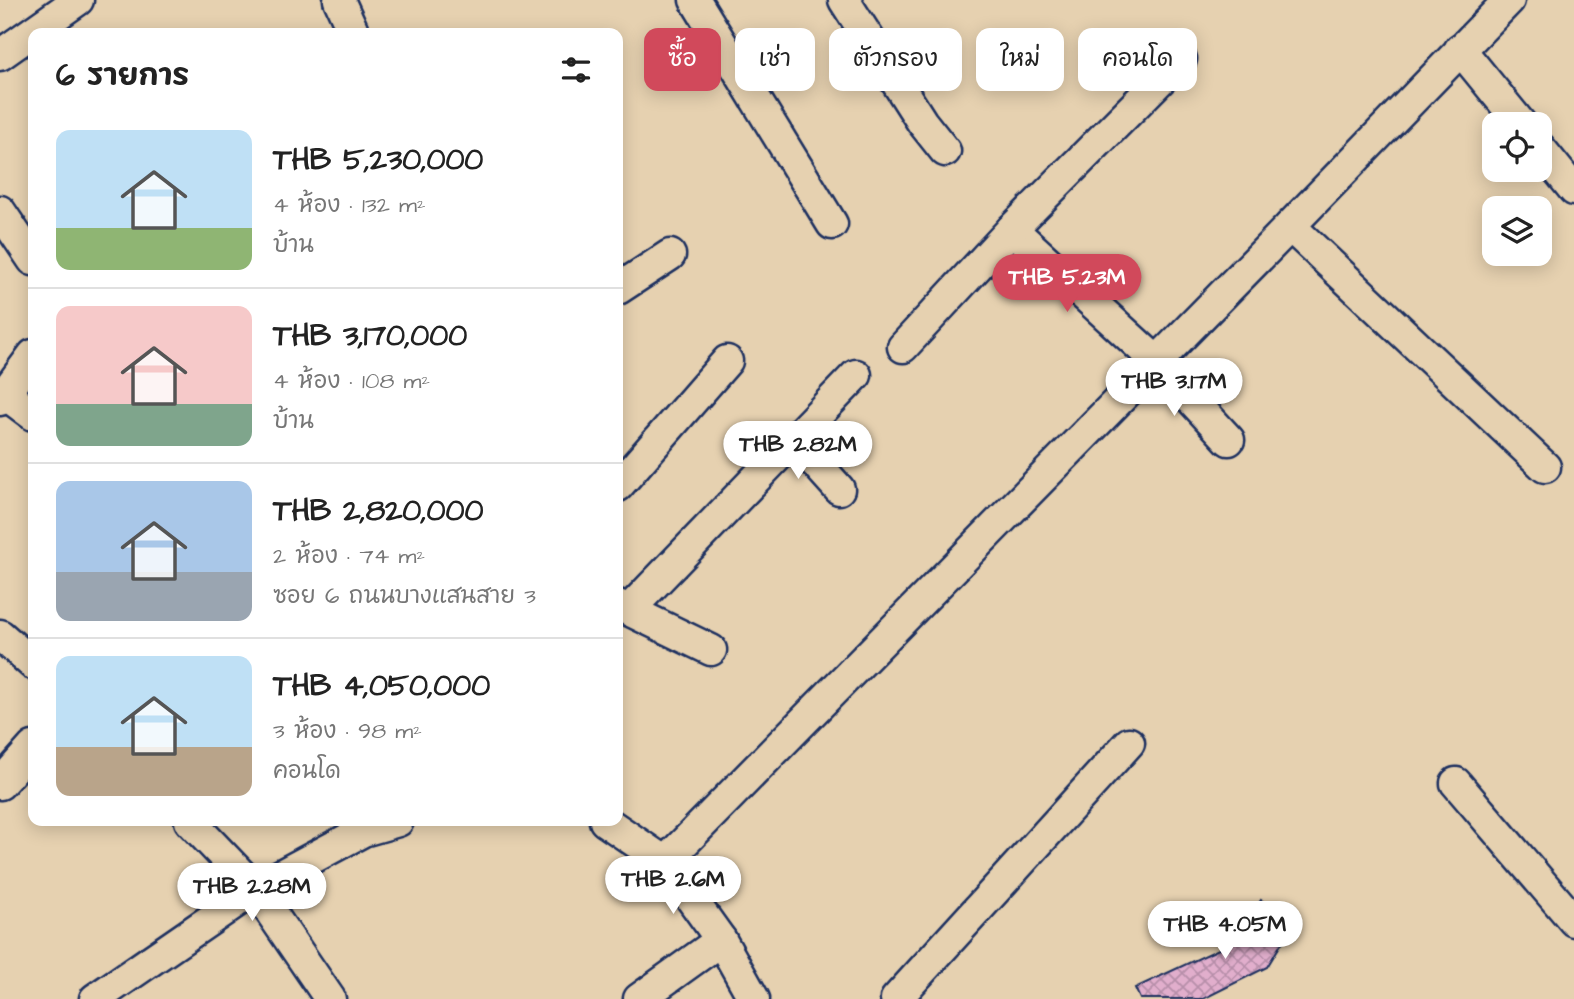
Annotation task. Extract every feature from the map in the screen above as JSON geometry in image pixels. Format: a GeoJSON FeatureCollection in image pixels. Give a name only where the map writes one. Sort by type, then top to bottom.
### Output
{"type":"FeatureCollection","features":[{"type":"Feature","properties":{"kind":"street"},"geometry":{"type":"LineString","coordinates":[[38,28],[78,0]]}},
{"type":"Feature","properties":{"kind":"street"},"geometry":{"type":"LineString","coordinates":[[339,0],[352,28]]}},
{"type":"Feature","properties":{"kind":"street"},"geometry":{"type":"LineString","coordinates":[[695,0],[832,224]]}},
{"type":"Feature","properties":{"kind":"street"},"geometry":{"type":"LineString","coordinates":[[844,0],[922,122],[945,151]]}},
{"type":"Feature","properties":{"kind":"street"},"geometry":{"type":"LineString","coordinates":[[665,862],[1290,226],[1508,0]]}},
{"type":"Feature","properties":{"kind":"street"},"geometry":{"type":"LineString","coordinates":[[0,55],[28,35]]}},
{"type":"Feature","properties":{"kind":"street"},"geometry":{"type":"LineString","coordinates":[[1460,49],[1511,112]]}},
{"type":"Feature","properties":{"kind":"street"},"geometry":{"type":"LineString","coordinates":[[903,347],[1012,229],[1149,91]]}},
{"type":"Feature","properties":{"kind":"street"},"geometry":{"type":"LineString","coordinates":[[1552,163],[1574,190]]}},
{"type":"Feature","properties":{"kind":"street"},"geometry":{"type":"LineString","coordinates":[[0,211],[28,253]]}},
{"type":"Feature","properties":{"kind":"street"},"geometry":{"type":"LineString","coordinates":[[1290,226],[1545,467]]}},
{"type":"Feature","properties":{"kind":"street"},"geometry":{"type":"LineString","coordinates":[[1012,229],[1156,361],[1229,440]]}},
{"type":"Feature","properties":{"kind":"street"},"geometry":{"type":"LineString","coordinates":[[623,286],[670,256]]}},
{"type":"Feature","properties":{"kind":"street"},"geometry":{"type":"LineString","coordinates":[[623,480],[727,360]]}},
{"type":"Feature","properties":{"kind":"street"},"geometry":{"type":"LineString","coordinates":[[28,362],[3,397],[28,412]]}},
{"type":"Feature","properties":{"kind":"street"},"geometry":{"type":"LineString","coordinates":[[711,650],[623,607],[856,375]]}},
{"type":"Feature","properties":{"kind":"street"},"geometry":{"type":"LineString","coordinates":[[794,439],[839,489]]}},
{"type":"Feature","properties":{"kind":"street"},"geometry":{"type":"LineString","coordinates":[[0,635],[28,660]]}},
{"type":"Feature","properties":{"kind":"street"},"geometry":{"type":"LineString","coordinates":[[895,999],[1129,743]]}},
{"type":"Feature","properties":{"kind":"street"},"geometry":{"type":"LineString","coordinates":[[0,784],[28,753]]}},
{"type":"Feature","properties":{"kind":"street"},"geometry":{"type":"LineString","coordinates":[[1456,783],[1574,920]]}},
{"type":"Feature","properties":{"kind":"street"},"geometry":{"type":"LineString","coordinates":[[195,826],[255,889],[330,999]]}},
{"type":"Feature","properties":{"kind":"street"},"geometry":{"type":"LineString","coordinates":[[95,999],[255,889],[363,831],[380,826]]}},
{"type":"Feature","properties":{"kind":"street"},"geometry":{"type":"LineString","coordinates":[[612,826],[665,862],[721,940],[754,999]]}},
{"type":"Feature","properties":{"kind":"street"},"geometry":{"type":"LineString","coordinates":[[639,999],[721,940]]}},
{"type":"Feature","properties":{"kind":"building"},"geometry":{"type":"Polygon","coordinates":[[[1261,900],[1294,923],[1267,967],[1203,999],[1140,999],[1135,988],[1234,942],[1261,900]]]}}]}
